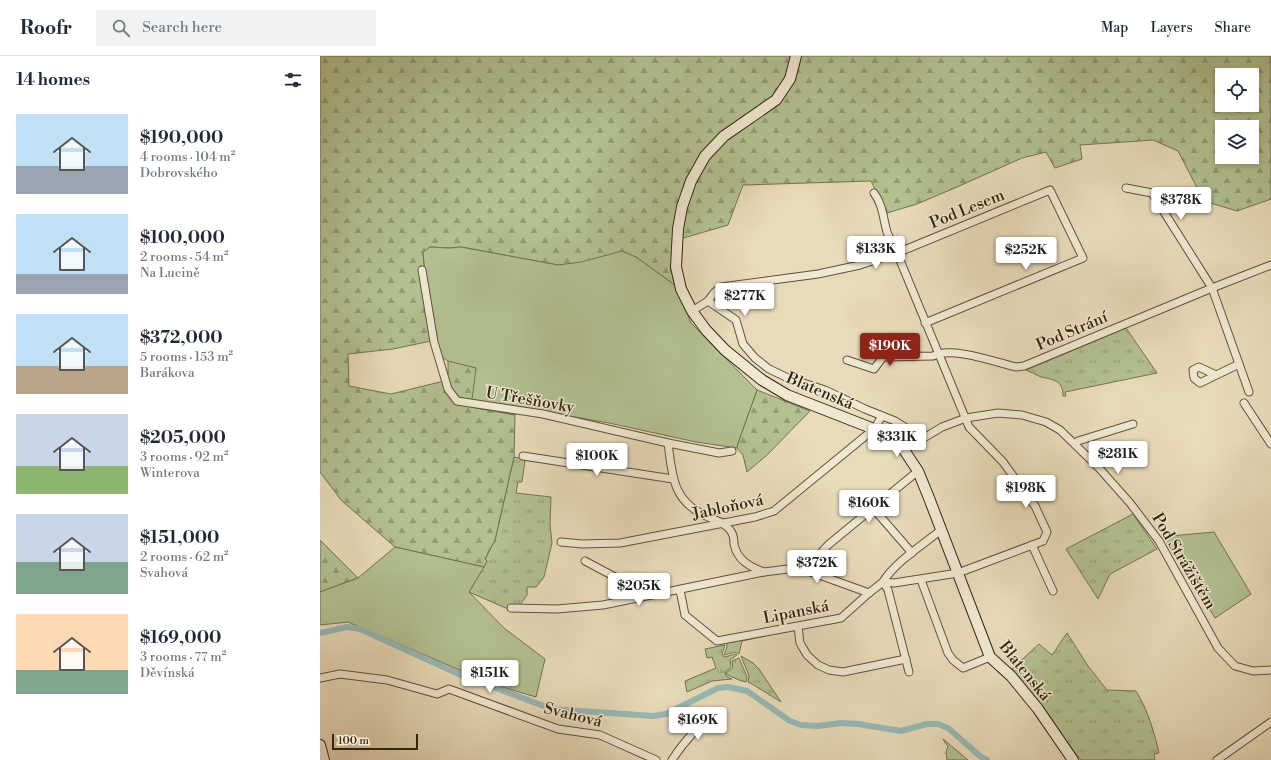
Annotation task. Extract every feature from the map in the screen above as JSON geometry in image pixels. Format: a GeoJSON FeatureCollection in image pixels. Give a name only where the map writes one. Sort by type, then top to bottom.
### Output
{"type":"FeatureCollection","features":[{"type":"Feature","properties":{"kind":"street","name":"Blatenská"},"geometry":{"type":"LineString","coordinates":[[796,56],[790,78],[776,100],[724,136],[705,156],[691,181],[682,206],[678,229],[676,267],[681,289],[692,311],[706,330],[725,350],[762,380],[787,395],[889,436],[904,450],[918,471],[990,657],[1014,680],[1038,709],[1073,760]]}},
{"type":"Feature","properties":{"kind":"street"},"geometry":{"type":"LineString","coordinates":[[1126,188],[1152,193],[1212,288],[1249,392]]}},
{"type":"Feature","properties":{"kind":"street","name":"Pod Lesem"},"geometry":{"type":"LineString","coordinates":[[692,311],[708,301],[721,287],[818,274],[860,265],[897,253],[1050,190],[1083,258],[925,322]]}},
{"type":"Feature","properties":{"kind":"street"},"geometry":{"type":"LineString","coordinates":[[874,193],[883,211],[888,234],[969,427],[1003,462],[1035,506],[1047,532],[1043,541],[958,573],[921,580],[894,583],[883,582]]}},
{"type":"Feature","properties":{"kind":"street","name":"Pod Strání"},"geometry":{"type":"LineString","coordinates":[[847,360],[874,369],[883,357],[933,356],[952,352],[1016,367],[1024,366],[1271,265]]}},
{"type":"Feature","properties":{"kind":"street","name":"U Třešňovky"},"geometry":{"type":"LineString","coordinates":[[422,270],[434,342],[448,389],[457,401],[543,414],[668,443],[719,453],[732,451]]}},
{"type":"Feature","properties":{"kind":"street"},"geometry":{"type":"LineString","coordinates":[[708,301],[736,320],[743,344],[755,358],[769,369],[788,378],[825,390],[895,421],[911,431]]}},
{"type":"Feature","properties":{"kind":"street"},"geometry":{"type":"LineString","coordinates":[[1216,375],[1239,364]]}},
{"type":"Feature","properties":{"kind":"street"},"geometry":{"type":"LineString","coordinates":[[1244,403],[1271,444]]}},
{"type":"Feature","properties":{"kind":"street","name":"Pod Strážištěm"},"geometry":{"type":"LineString","coordinates":[[904,450],[942,427],[966,418],[998,413],[1022,415],[1046,422],[1060,430],[1130,503],[1159,541],[1218,648],[1235,666],[1253,671],[1271,670]]}},
{"type":"Feature","properties":{"kind":"street","name":"Jabloňová"},"geometry":{"type":"LineString","coordinates":[[561,542],[582,544],[620,543],[724,523],[774,511],[874,429],[882,416]]}},
{"type":"Feature","properties":{"kind":"street"},"geometry":{"type":"LineString","coordinates":[[1075,444],[1078,441],[1133,424]]}},
{"type":"Feature","properties":{"kind":"street"},"geometry":{"type":"LineString","coordinates":[[668,443],[675,486],[687,505],[703,515],[724,523],[732,531],[736,551],[742,560],[750,567],[764,572]]}},
{"type":"Feature","properties":{"kind":"street"},"geometry":{"type":"LineString","coordinates":[[523,456],[673,479]]}},
{"type":"Feature","properties":{"kind":"street"},"geometry":{"type":"LineString","coordinates":[[811,572],[818,556],[828,545],[918,471]]}},
{"type":"Feature","properties":{"kind":"street"},"geometry":{"type":"LineString","coordinates":[[873,508],[912,553]]}},
{"type":"Feature","properties":{"kind":"street","name":"Lipanská"},"geometry":{"type":"LineString","coordinates":[[680,590],[685,615],[717,641],[841,618],[883,582],[887,575],[912,553],[941,530]]}},
{"type":"Feature","properties":{"kind":"street"},"geometry":{"type":"LineString","coordinates":[[1032,545],[1053,591]]}},
{"type":"Feature","properties":{"kind":"street"},"geometry":{"type":"LineString","coordinates":[[585,561],[649,595]]}},
{"type":"Feature","properties":{"kind":"street"},"geometry":{"type":"LineString","coordinates":[[511,608],[557,610],[603,605],[764,572],[788,569],[811,572],[869,593]]}},
{"type":"Feature","properties":{"kind":"street"},"geometry":{"type":"LineString","coordinates":[[921,580],[948,653],[953,660],[963,668],[990,657]]}},
{"type":"Feature","properties":{"kind":"street"},"geometry":{"type":"LineString","coordinates":[[883,582],[888,590],[909,672]]}},
{"type":"Feature","properties":{"kind":"street"},"geometry":{"type":"LineString","coordinates":[[798,627],[800,643],[807,655],[818,664],[829,670],[843,672],[906,658]]}},
{"type":"Feature","properties":{"kind":"street","name":"Svahová"},"geometry":{"type":"LineString","coordinates":[[320,678],[340,674],[387,680],[437,694],[450,689],[558,729],[600,735],[656,760]]}},
{"type":"Feature","properties":{"kind":"street"},"geometry":{"type":"LineString","coordinates":[[672,760],[684,741],[714,714]]}},
{"type":"Feature","properties":{"kind":"street"},"geometry":{"type":"LineString","coordinates":[[1217,760],[1271,722]]}},
{"type":"Feature","properties":{"kind":"street"},"geometry":{"type":"LineString","coordinates":[[320,746],[324,760]]}},
{"type":"Feature","properties":{"kind":"green space"},"geometry":{"type":"Polygon","coordinates":[[[320,56],[793,56],[787,77],[774,97],[702,155],[674,244],[671,271],[676,286],[636,257],[558,265],[461,247],[430,247],[423,253],[431,341],[393,349],[348,354],[349,386],[391,394],[448,380],[448,361],[477,367],[472,407],[515,415],[514,457],[495,540],[485,559],[487,561],[484,567],[395,547],[341,500],[320,472],[320,56]]]}},
{"type":"Feature","properties":{"kind":"green space"},"geometry":{"type":"Polygon","coordinates":[[[799,56],[1271,56],[1271,199],[1237,211],[1204,201],[1178,151],[1153,140],[1080,145],[1082,159],[1055,168],[1046,152],[1022,158],[917,204],[887,213],[871,181],[743,185],[728,225],[680,239],[685,207],[694,183],[707,158],[726,138],[779,102],[799,56]]]}},
{"type":"Feature","properties":{"kind":"green space"},"geometry":{"type":"Polygon","coordinates":[[[430,247],[461,247],[558,265],[581,262],[622,251],[636,257],[676,286],[691,323],[757,390],[737,448],[696,442],[609,423],[516,407],[515,415],[471,407],[476,368],[448,361],[439,355],[425,273],[423,252],[430,247]]]}},
{"type":"Feature","properties":{"kind":"green space"},"geometry":{"type":"Polygon","coordinates":[[[1126,328],[1157,373],[1065,392],[1066,396],[1063,396],[1063,391],[1057,382],[1026,370],[1126,328]]]}},
{"type":"Feature","properties":{"kind":"green space"},"geometry":{"type":"Polygon","coordinates":[[[757,390],[810,411],[767,455],[747,472],[743,455],[737,448],[757,390]]]}},
{"type":"Feature","properties":{"kind":"green space"},"geometry":{"type":"Polygon","coordinates":[[[514,457],[525,460],[522,482],[518,482],[516,493],[551,497],[550,524],[552,543],[544,577],[536,587],[527,587],[527,595],[515,612],[469,592],[487,561],[485,559],[495,540],[514,457]]]}},
{"type":"Feature","properties":{"kind":"green space"},"geometry":{"type":"Polygon","coordinates":[[[1133,514],[1157,549],[1110,574],[1098,599],[1066,549],[1133,514]]]}},
{"type":"Feature","properties":{"kind":"green space"},"geometry":{"type":"Polygon","coordinates":[[[1214,532],[1251,594],[1215,618],[1166,539],[1170,536],[1214,532]]]}},
{"type":"Feature","properties":{"kind":"green space"},"geometry":{"type":"Polygon","coordinates":[[[320,540],[358,578],[320,592],[320,540]]]}},
{"type":"Feature","properties":{"kind":"green space"},"geometry":{"type":"Polygon","coordinates":[[[395,547],[484,567],[469,592],[504,628],[545,659],[536,697],[492,684],[348,622],[320,625],[320,592],[358,578],[395,547]]]}},
{"type":"Feature","properties":{"kind":"green space"},"geometry":{"type":"Polygon","coordinates":[[[1067,633],[1088,666],[1107,690],[1136,691],[1147,713],[1155,737],[1159,753],[1154,754],[1155,760],[1081,760],[1067,744],[1033,695],[1012,669],[1039,644],[1052,655],[1067,633]]]}},
{"type":"Feature","properties":{"kind":"green space"},"geometry":{"type":"Polygon","coordinates":[[[765,634],[766,636],[742,641],[739,654],[735,652],[724,655],[727,642],[765,634]]]}},
{"type":"Feature","properties":{"kind":"green space"},"geometry":{"type":"Polygon","coordinates":[[[725,645],[722,654],[723,656],[737,655],[730,660],[731,667],[725,672],[726,676],[732,679],[712,681],[687,692],[685,681],[716,668],[712,657],[707,658],[705,649],[725,645]]]}},
{"type":"Feature","properties":{"kind":"green space"},"geometry":{"type":"Polygon","coordinates":[[[741,656],[753,663],[759,669],[781,702],[748,682],[749,676],[741,656]]]}},
{"type":"Feature","properties":{"kind":"green space"},"geometry":{"type":"Polygon","coordinates":[[[739,658],[747,677],[746,682],[726,674],[733,668],[732,661],[739,658]]]}},
{"type":"Feature","properties":{"kind":"green space"},"geometry":{"type":"Polygon","coordinates":[[[943,739],[968,760],[947,760],[946,752],[948,746],[943,739]]]}},
{"type":"Feature","properties":{"kind":"waterway"},"geometry":{"type":"LineString","coordinates":[[320,633],[347,627],[360,629],[461,675],[552,709],[653,716],[666,714],[718,688],[728,687],[747,691],[790,721],[801,725],[818,726],[841,723],[858,724],[901,731],[927,724],[938,724],[948,728],[981,757],[987,760]]}}]}
